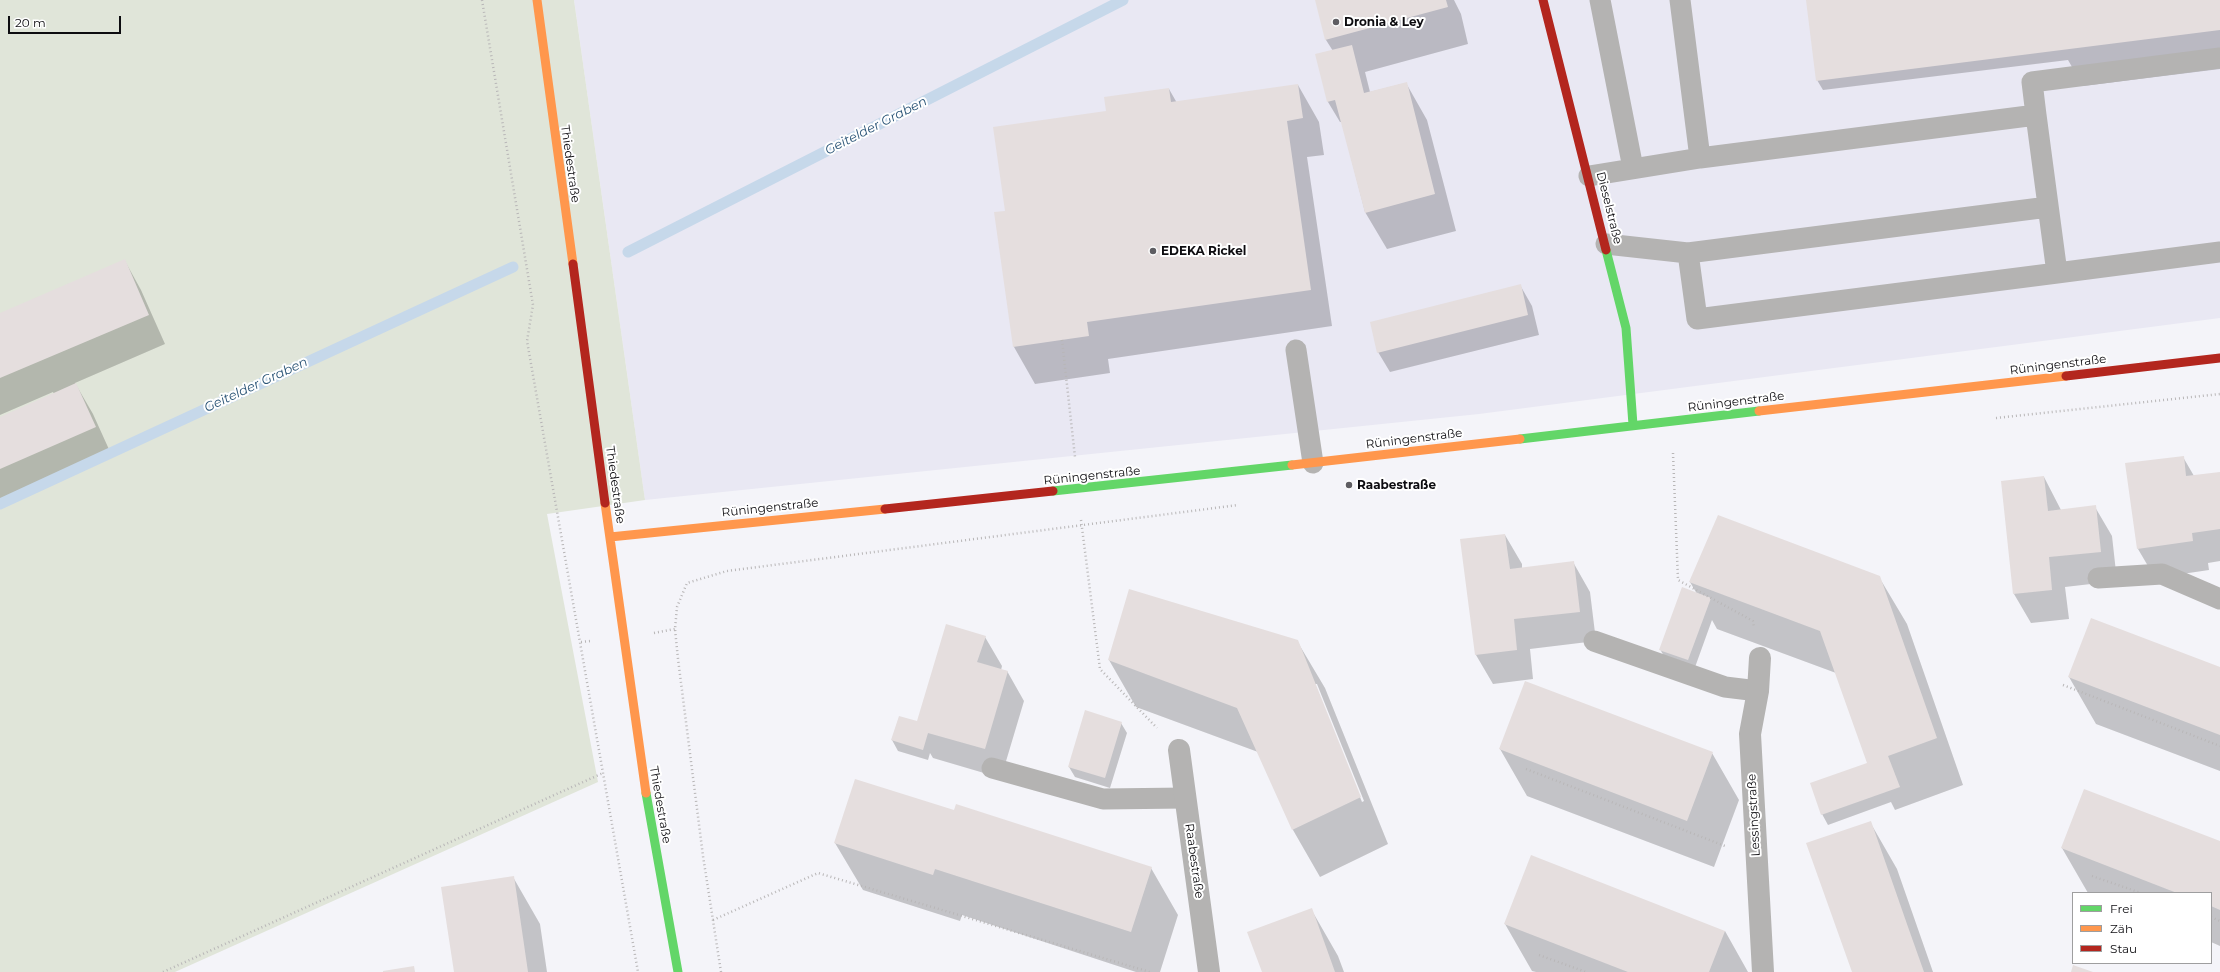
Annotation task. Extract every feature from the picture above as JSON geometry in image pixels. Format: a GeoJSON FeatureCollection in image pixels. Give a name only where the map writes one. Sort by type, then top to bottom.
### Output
{"type":"FeatureCollection","features":[{"type":"Feature","properties":{"kind":"street","name":"Thiedestraße"},"geometry":{"type":"LineString","coordinates":[[537,0],[642,772],[678,972]]}},
{"type":"Feature","properties":{"kind":"street","name":"Dieselstraße"},"geometry":{"type":"LineString","coordinates":[[1543,0],[1589,176],[1626,328],[1631,378],[1633,425]]}},
{"type":"Feature","properties":{"kind":"street","name":"Rüningenstraße"},"geometry":{"type":"LineString","coordinates":[[610,537],[1078,490],[2220,358]]}},
{"type":"Feature","properties":{"kind":"street","name":"Lessingstraße"},"geometry":{"type":"LineString","coordinates":[[1760,658],[1758,690],[1750,734],[1755,849],[1763,972]]}},
{"type":"Feature","properties":{"kind":"street","name":"Raabestraße"},"geometry":{"type":"LineString","coordinates":[[1179,750],[1209,972]]}},
{"type":"Feature","properties":{"kind":"lane"},"geometry":{"type":"LineString","coordinates":[[1600,0],[1633,168]]}},
{"type":"Feature","properties":{"kind":"lane"},"geometry":{"type":"LineString","coordinates":[[1680,0],[1700,158]]}},
{"type":"Feature","properties":{"kind":"lane"},"geometry":{"type":"LineString","coordinates":[[2057,273],[2032,82],[2220,58]]}},
{"type":"Feature","properties":{"kind":"lane"},"geometry":{"type":"LineString","coordinates":[[1589,176],[1700,158],[2036,115]]}},
{"type":"Feature","properties":{"kind":"lane"},"geometry":{"type":"LineString","coordinates":[[1606,244],[1688,254],[2048,208]]}},
{"type":"Feature","properties":{"kind":"lane"},"geometry":{"type":"LineString","coordinates":[[1688,254],[1697,320],[2220,252]]}},
{"type":"Feature","properties":{"kind":"lane"},"geometry":{"type":"LineString","coordinates":[[1296,350],[1313,463]]}},
{"type":"Feature","properties":{"kind":"lane"},"geometry":{"type":"LineString","coordinates":[[2098,578],[2162,574],[2220,599]]}},
{"type":"Feature","properties":{"kind":"lane"},"geometry":{"type":"LineString","coordinates":[[1594,641],[1725,687],[1758,690]]}},
{"type":"Feature","properties":{"kind":"lane"},"geometry":{"type":"LineString","coordinates":[[992,768],[1103,799],[1185,798]]}},
{"type":"Feature","properties":{"kind":"path"},"geometry":{"type":"LineString","coordinates":[[482,0],[533,306],[527,341],[638,972]]}},
{"type":"Feature","properties":{"kind":"path"},"geometry":{"type":"LineString","coordinates":[[1062,340],[1078,490]]}},
{"type":"Feature","properties":{"kind":"path"},"geometry":{"type":"LineString","coordinates":[[1993,418],[2220,394]]}},
{"type":"Feature","properties":{"kind":"path"},"geometry":{"type":"LineString","coordinates":[[1673,451],[1678,580],[1753,621],[1760,658]]}},
{"type":"Feature","properties":{"kind":"path"},"geometry":{"type":"LineString","coordinates":[[721,972],[703,856],[675,629],[677,607],[687,583],[727,571],[1082,525],[1100,669],[1179,750]]}},
{"type":"Feature","properties":{"kind":"path"},"geometry":{"type":"LineString","coordinates":[[2063,685],[2220,746]]}},
{"type":"Feature","properties":{"kind":"path"},"geometry":{"type":"LineString","coordinates":[[1526,768],[1736,850],[1755,849]]}},
{"type":"Feature","properties":{"kind":"path"},"geometry":{"type":"LineString","coordinates":[[162,972],[603,773]]}},
{"type":"Feature","properties":{"kind":"path"},"geometry":{"type":"LineString","coordinates":[[713,920],[818,873],[1150,972]]}},
{"type":"Feature","properties":{"kind":"path"},"geometry":{"type":"LineString","coordinates":[[2092,876],[2138,892]]}},
{"type":"Feature","properties":{"kind":"path"},"geometry":{"type":"LineString","coordinates":[[1539,955],[1586,972]]}},
{"type":"Feature","properties":{"kind":"shaded area"},"geometry":{"type":"Polygon","coordinates":[[[0,0],[574,0],[645,500],[547,514],[598,782],[175,972],[0,972],[0,0]]]}},
{"type":"Feature","properties":{"kind":"shaded area"},"geometry":{"type":"Polygon","coordinates":[[[574,0],[2220,0],[2220,318],[1479,414],[645,500],[574,0]]]}},
{"type":"Feature","properties":{"kind":"building"},"geometry":{"type":"Polygon","coordinates":[[[1315,0],[1446,0],[1448,7],[1325,40],[1315,0]]]}},
{"type":"Feature","properties":{"kind":"building"},"geometry":{"type":"Polygon","coordinates":[[[1806,0],[2220,0],[2220,30],[1816,81],[1806,0]]]}},
{"type":"Feature","properties":{"kind":"building"},"geometry":{"type":"Polygon","coordinates":[[[1352,45],[1364,93],[1407,82],[1435,194],[1365,213],[1335,100],[1327,102],[1315,54],[1352,45]]]}},
{"type":"Feature","properties":{"kind":"building","name":"EDEKA Rickel"},"geometry":{"type":"Polygon","coordinates":[[[1298,84],[1303,118],[1287,121],[1311,290],[1087,322],[1089,336],[1013,347],[994,212],[1005,211],[993,127],[1106,111],[1104,97],[1169,88],[1171,102],[1298,84]]]}},
{"type":"Feature","properties":{"kind":"building"},"geometry":{"type":"Polygon","coordinates":[[[125,259],[149,315],[0,378],[0,313],[125,259]]]}},
{"type":"Feature","properties":{"kind":"building"},"geometry":{"type":"Polygon","coordinates":[[[1521,284],[1528,315],[1377,353],[1370,322],[1521,284]]]}},
{"type":"Feature","properties":{"kind":"building"},"geometry":{"type":"Polygon","coordinates":[[[76,383],[96,427],[0,469],[0,417],[76,383]]]}},
{"type":"Feature","properties":{"kind":"building"},"geometry":{"type":"Polygon","coordinates":[[[2184,456],[2186,476],[2220,472],[2220,529],[2192,533],[2193,541],[2137,549],[2125,463],[2184,456]]]}},
{"type":"Feature","properties":{"kind":"building"},"geometry":{"type":"Polygon","coordinates":[[[2044,476],[2048,511],[2096,505],[2101,552],[2049,557],[2052,590],[2013,594],[2001,481],[2044,476]]]}},
{"type":"Feature","properties":{"kind":"building"},"geometry":{"type":"Polygon","coordinates":[[[1718,515],[1880,576],[1937,738],[1888,756],[1900,787],[1821,815],[1810,783],[1867,763],[1820,631],[1689,582],[1718,515]]]}},
{"type":"Feature","properties":{"kind":"building"},"geometry":{"type":"Polygon","coordinates":[[[1505,534],[1510,569],[1574,561],[1580,612],[1514,619],[1517,650],[1475,655],[1460,539],[1505,534]]]}},
{"type":"Feature","properties":{"kind":"building"},"geometry":{"type":"Polygon","coordinates":[[[1682,587],[1711,598],[1688,660],[1659,650],[1682,587]]]}},
{"type":"Feature","properties":{"kind":"building"},"geometry":{"type":"Polygon","coordinates":[[[1129,589],[1298,640],[1361,797],[1292,830],[1237,708],[1108,660],[1129,589]]]}},
{"type":"Feature","properties":{"kind":"building"},"geometry":{"type":"Polygon","coordinates":[[[2091,618],[2220,667],[2220,735],[2068,677],[2091,618]]]}},
{"type":"Feature","properties":{"kind":"building"},"geometry":{"type":"Polygon","coordinates":[[[946,624],[986,636],[977,662],[1008,671],[985,749],[928,733],[923,750],[891,740],[899,716],[917,721],[946,624]]]}},
{"type":"Feature","properties":{"kind":"building"},"geometry":{"type":"Polygon","coordinates":[[[1525,681],[1713,752],[1687,821],[1499,749],[1525,681]]]}},
{"type":"Feature","properties":{"kind":"building"},"geometry":{"type":"Polygon","coordinates":[[[1085,710],[1122,722],[1105,778],[1068,767],[1085,710]]]}},
{"type":"Feature","properties":{"kind":"building"},"geometry":{"type":"Polygon","coordinates":[[[855,779],[954,810],[956,804],[1152,867],[1131,932],[935,869],[933,875],[834,843],[855,779]]]}},
{"type":"Feature","properties":{"kind":"building"},"geometry":{"type":"Polygon","coordinates":[[[2084,789],[2220,841],[2220,910],[2212,906],[2212,892],[2174,892],[2061,848],[2084,789]]]}},
{"type":"Feature","properties":{"kind":"building"},"geometry":{"type":"Polygon","coordinates":[[[1871,821],[1924,972],[1852,972],[1806,843],[1871,821]]]}},
{"type":"Feature","properties":{"kind":"building"},"geometry":{"type":"Polygon","coordinates":[[[1531,855],[1725,931],[1709,972],[1628,972],[1504,924],[1531,855]]]}},
{"type":"Feature","properties":{"kind":"building"},"geometry":{"type":"Polygon","coordinates":[[[514,876],[528,972],[454,972],[441,887],[514,876]]]}},
{"type":"Feature","properties":{"kind":"building"},"geometry":{"type":"Polygon","coordinates":[[[1312,908],[1335,972],[1262,972],[1247,932],[1312,908]]]}},
{"type":"Feature","properties":{"kind":"building"},"geometry":{"type":"Polygon","coordinates":[[[2073,965],[2093,972],[2071,972],[2073,965]]]}},
{"type":"Feature","properties":{"kind":"building"},"geometry":{"type":"Polygon","coordinates":[[[414,966],[415,972],[383,972],[383,971],[414,966]]]}},
{"type":"Feature","properties":{"kind":"waterway","name":"Geitelder Graben"},"geometry":{"type":"LineString","coordinates":[[628,252],[1123,0]]}},
{"type":"Feature","properties":{"kind":"waterway","name":"Geitelder Graben"},"geometry":{"type":"LineString","coordinates":[[0,504],[513,267]]}},
{"type":"Feature","properties":{"kind":"traffic: fast"},"geometry":{"type":"LineString","coordinates":[[1606,250],[1626,328],[1633,425]]}},
{"type":"Feature","properties":{"kind":"traffic: fast"},"geometry":{"type":"LineString","coordinates":[[1520,439],[1759,411]]}},
{"type":"Feature","properties":{"kind":"traffic: fast"},"geometry":{"type":"LineString","coordinates":[[1053,491],[1292,465]]}},
{"type":"Feature","properties":{"kind":"traffic: fast"},"geometry":{"type":"LineString","coordinates":[[646,793],[678,972]]}},
{"type":"Feature","properties":{"kind":"traffic: slow"},"geometry":{"type":"LineString","coordinates":[[537,0],[573,264]]}},
{"type":"Feature","properties":{"kind":"traffic: slow"},"geometry":{"type":"LineString","coordinates":[[1759,411],[2066,376]]}},
{"type":"Feature","properties":{"kind":"traffic: slow"},"geometry":{"type":"LineString","coordinates":[[1292,465],[1520,439]]}},
{"type":"Feature","properties":{"kind":"traffic: slow"},"geometry":{"type":"LineString","coordinates":[[605,503],[646,793]]}},
{"type":"Feature","properties":{"kind":"traffic: slow"},"geometry":{"type":"LineString","coordinates":[[610,537],[885,509]]}},
{"type":"Feature","properties":{"kind":"traffic: jam"},"geometry":{"type":"LineString","coordinates":[[1543,0],[1606,250]]}},
{"type":"Feature","properties":{"kind":"traffic: jam"},"geometry":{"type":"LineString","coordinates":[[573,264],[605,503]]}},
{"type":"Feature","properties":{"kind":"traffic: jam"},"geometry":{"type":"LineString","coordinates":[[2066,376],[2220,358]]}},
{"type":"Feature","properties":{"kind":"traffic: jam"},"geometry":{"type":"LineString","coordinates":[[885,509],[1053,491]]}},
{"type":"Feature","properties":{"kind":"place","name":"Dronia & Ley"},"geometry":{"type":"Point","coordinates":[1336,22]}},
{"type":"Feature","properties":{"kind":"place","name":"EDEKA Rickel"},"geometry":{"type":"Point","coordinates":[1153,251]}},
{"type":"Feature","properties":{"kind":"place","name":"Raabestraße"},"geometry":{"type":"Point","coordinates":[1349,485]}}]}
